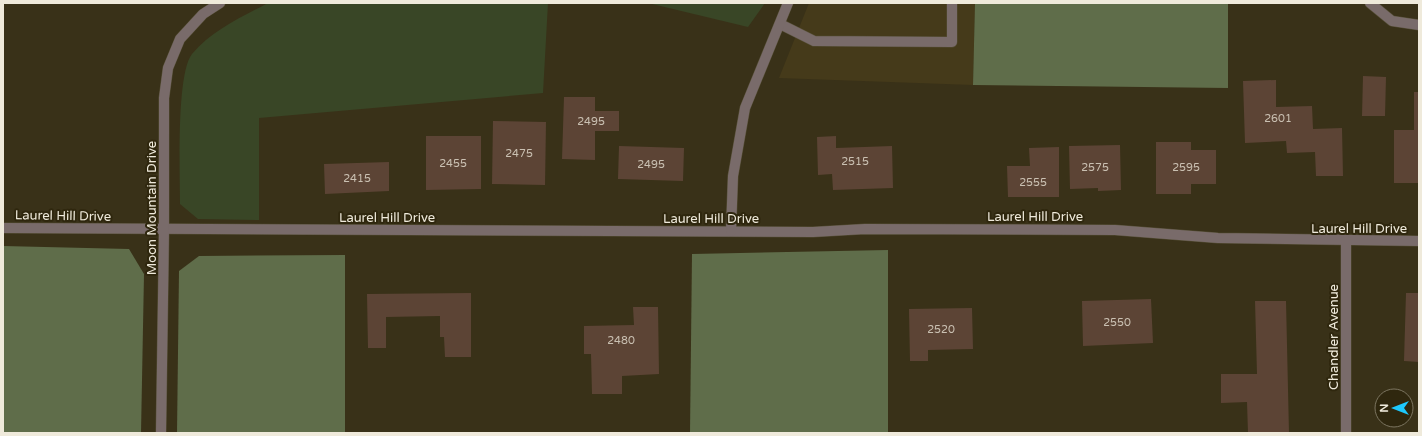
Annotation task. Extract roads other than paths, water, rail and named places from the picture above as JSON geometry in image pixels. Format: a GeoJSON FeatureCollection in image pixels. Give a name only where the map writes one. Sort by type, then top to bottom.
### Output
{"type":"FeatureCollection","features":[{"type":"Feature","properties":{"kind":"street","name":"Moon Mountain Drive"},"geometry":{"type":"LineString","coordinates":[[161,433],[164,98],[168,68],[180,39],[203,14],[220,3]]}},
{"type":"Feature","properties":{"kind":"street"},"geometry":{"type":"LineString","coordinates":[[732,231],[733,176],[745,108],[788,3]]}},
{"type":"Feature","properties":{"kind":"street"},"geometry":{"type":"LineString","coordinates":[[780,24],[814,41],[952,42],[952,3]]}},
{"type":"Feature","properties":{"kind":"street"},"geometry":{"type":"LineString","coordinates":[[1370,3],[1392,21],[1419,25]]}},
{"type":"Feature","properties":{"kind":"street","name":"Laurel Hill Drive"},"geometry":{"type":"LineString","coordinates":[[3,228],[164,230],[813,232],[865,229],[1115,230],[1218,238],[1419,241]]}},
{"type":"Feature","properties":{"kind":"street","name":"Chandler Avenue"},"geometry":{"type":"LineString","coordinates":[[1346,241],[1346,433]]}}]}
